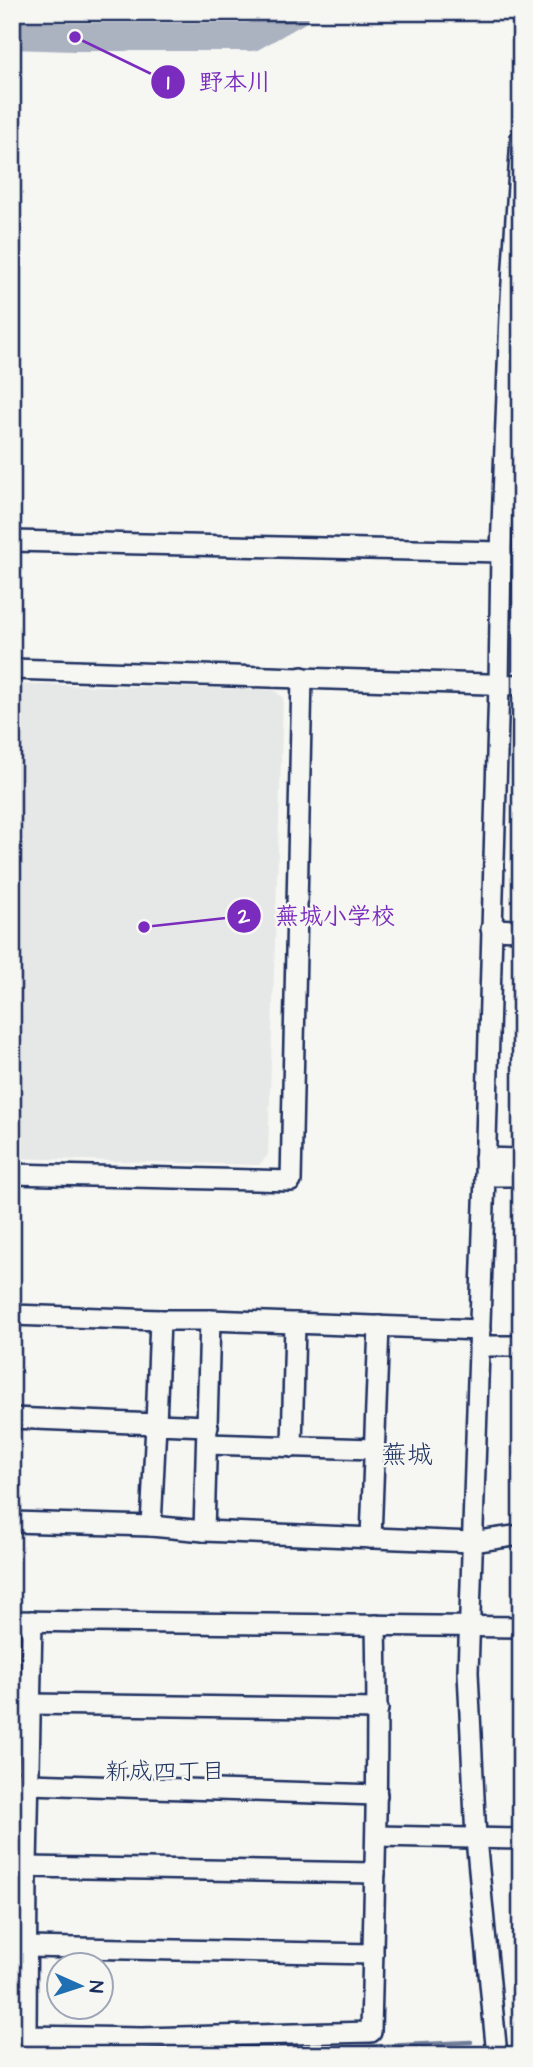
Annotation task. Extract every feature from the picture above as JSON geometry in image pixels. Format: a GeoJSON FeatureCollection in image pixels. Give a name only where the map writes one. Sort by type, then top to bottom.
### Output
{"type":"FeatureCollection","features":[{"type":"Feature","properties":{"kind":"street"},"geometry":{"type":"LineString","coordinates":[[497,2055],[476,1839],[468,1672],[480,1338],[501,552],[515,316],[521,137]]}},
{"type":"Feature","properties":{"kind":"street"},"geometry":{"type":"LineString","coordinates":[[12,541],[501,552]]}},
{"type":"Feature","properties":{"kind":"street"},"geometry":{"type":"LineString","coordinates":[[12,669],[521,685]]}},
{"type":"Feature","properties":{"kind":"street"},"geometry":{"type":"LineString","coordinates":[[12,1174],[291,1181],[302,677]]}},
{"type":"Feature","properties":{"kind":"street"},"geometry":{"type":"LineString","coordinates":[[491,929],[521,930]]}},
{"type":"Feature","properties":{"kind":"street"},"geometry":{"type":"LineString","coordinates":[[485,1167],[521,1159]]}},
{"type":"Feature","properties":{"kind":"street"},"geometry":{"type":"LineString","coordinates":[[485,1167],[521,1176]]}},
{"type":"Feature","properties":{"kind":"street"},"geometry":{"type":"LineString","coordinates":[[12,1315],[379,1326],[480,1338],[521,1346]]}},
{"type":"Feature","properties":{"kind":"street"},"geometry":{"type":"LineString","coordinates":[[151,1526],[160,1320]]}},
{"type":"Feature","properties":{"kind":"street"},"geometry":{"type":"LineString","coordinates":[[204,1531],[210,1320]]}},
{"type":"Feature","properties":{"kind":"street"},"geometry":{"type":"LineString","coordinates":[[292,1447],[295,1323]]}},
{"type":"Feature","properties":{"kind":"street"},"geometry":{"type":"LineString","coordinates":[[371,1538],[379,1326]]}},
{"type":"Feature","properties":{"kind":"street"},"geometry":{"type":"LineString","coordinates":[[12,1418],[156,1424],[208,1435],[292,1447],[374,1449]]}},
{"type":"Feature","properties":{"kind":"street"},"geometry":{"type":"LineString","coordinates":[[12,1522],[472,1542],[521,1535]]}},
{"type":"Feature","properties":{"kind":"street"},"geometry":{"type":"LineString","coordinates":[[376,1625],[377,1836],[372,2032],[142,2046],[26,2036],[19,1993],[27,1947],[31,1704],[22,1621],[470,1625],[521,1627]]}},
{"type":"Feature","properties":{"kind":"street"},"geometry":{"type":"LineString","coordinates":[[31,1704],[378,1709]]}},
{"type":"Feature","properties":{"kind":"street"},"geometry":{"type":"LineString","coordinates":[[29,1784],[377,1795]]}},
{"type":"Feature","properties":{"kind":"street"},"geometry":{"type":"LineString","coordinates":[[377,1836],[521,1839]]}},
{"type":"Feature","properties":{"kind":"street"},"geometry":{"type":"LineString","coordinates":[[27,1867],[375,1873]]}},
{"type":"Feature","properties":{"kind":"street"},"geometry":{"type":"LineString","coordinates":[[27,1947],[373,1954]]}},
{"type":"Feature","properties":{"kind":"shaded area"},"geometry":{"type":"Polygon","coordinates":[[[12,684],[274,690],[283,698],[268,1155],[259,1165],[12,1158],[12,684]]]}},
{"type":"Feature","properties":{"kind":"waterway"},"geometry":{"type":"LineString","coordinates":[[12,35],[252,37],[296,12]]}},
{"type":"Feature","properties":{"kind":"waterway"},"geometry":{"type":"LineString","coordinates":[[153,2052],[298,2050],[471,2042]]}},
{"type":"Feature","properties":{"kind":"waterway"},"geometry":{"type":"LineString","coordinates":[[514,2042],[521,2042]]}},
{"type":"Feature","properties":{"kind":"waterway"},"geometry":{"type":"LineString","coordinates":[[12,2051],[130,2052]]}},
{"type":"Feature","properties":{"kind":"place","name":"野本川"},"geometry":{"type":"Point","coordinates":[75,37]}},
{"type":"Feature","properties":{"kind":"place","name":"蕪城小学校"},"geometry":{"type":"Point","coordinates":[144,927]}},
{"type":"Feature","properties":{"kind":"district","name":"蕪城"},"geometry":{"type":"Point","coordinates":[407,1454]}},
{"type":"Feature","properties":{"kind":"district","name":"新成四丁目"},"geometry":{"type":"Point","coordinates":[165,1771]}}]}
